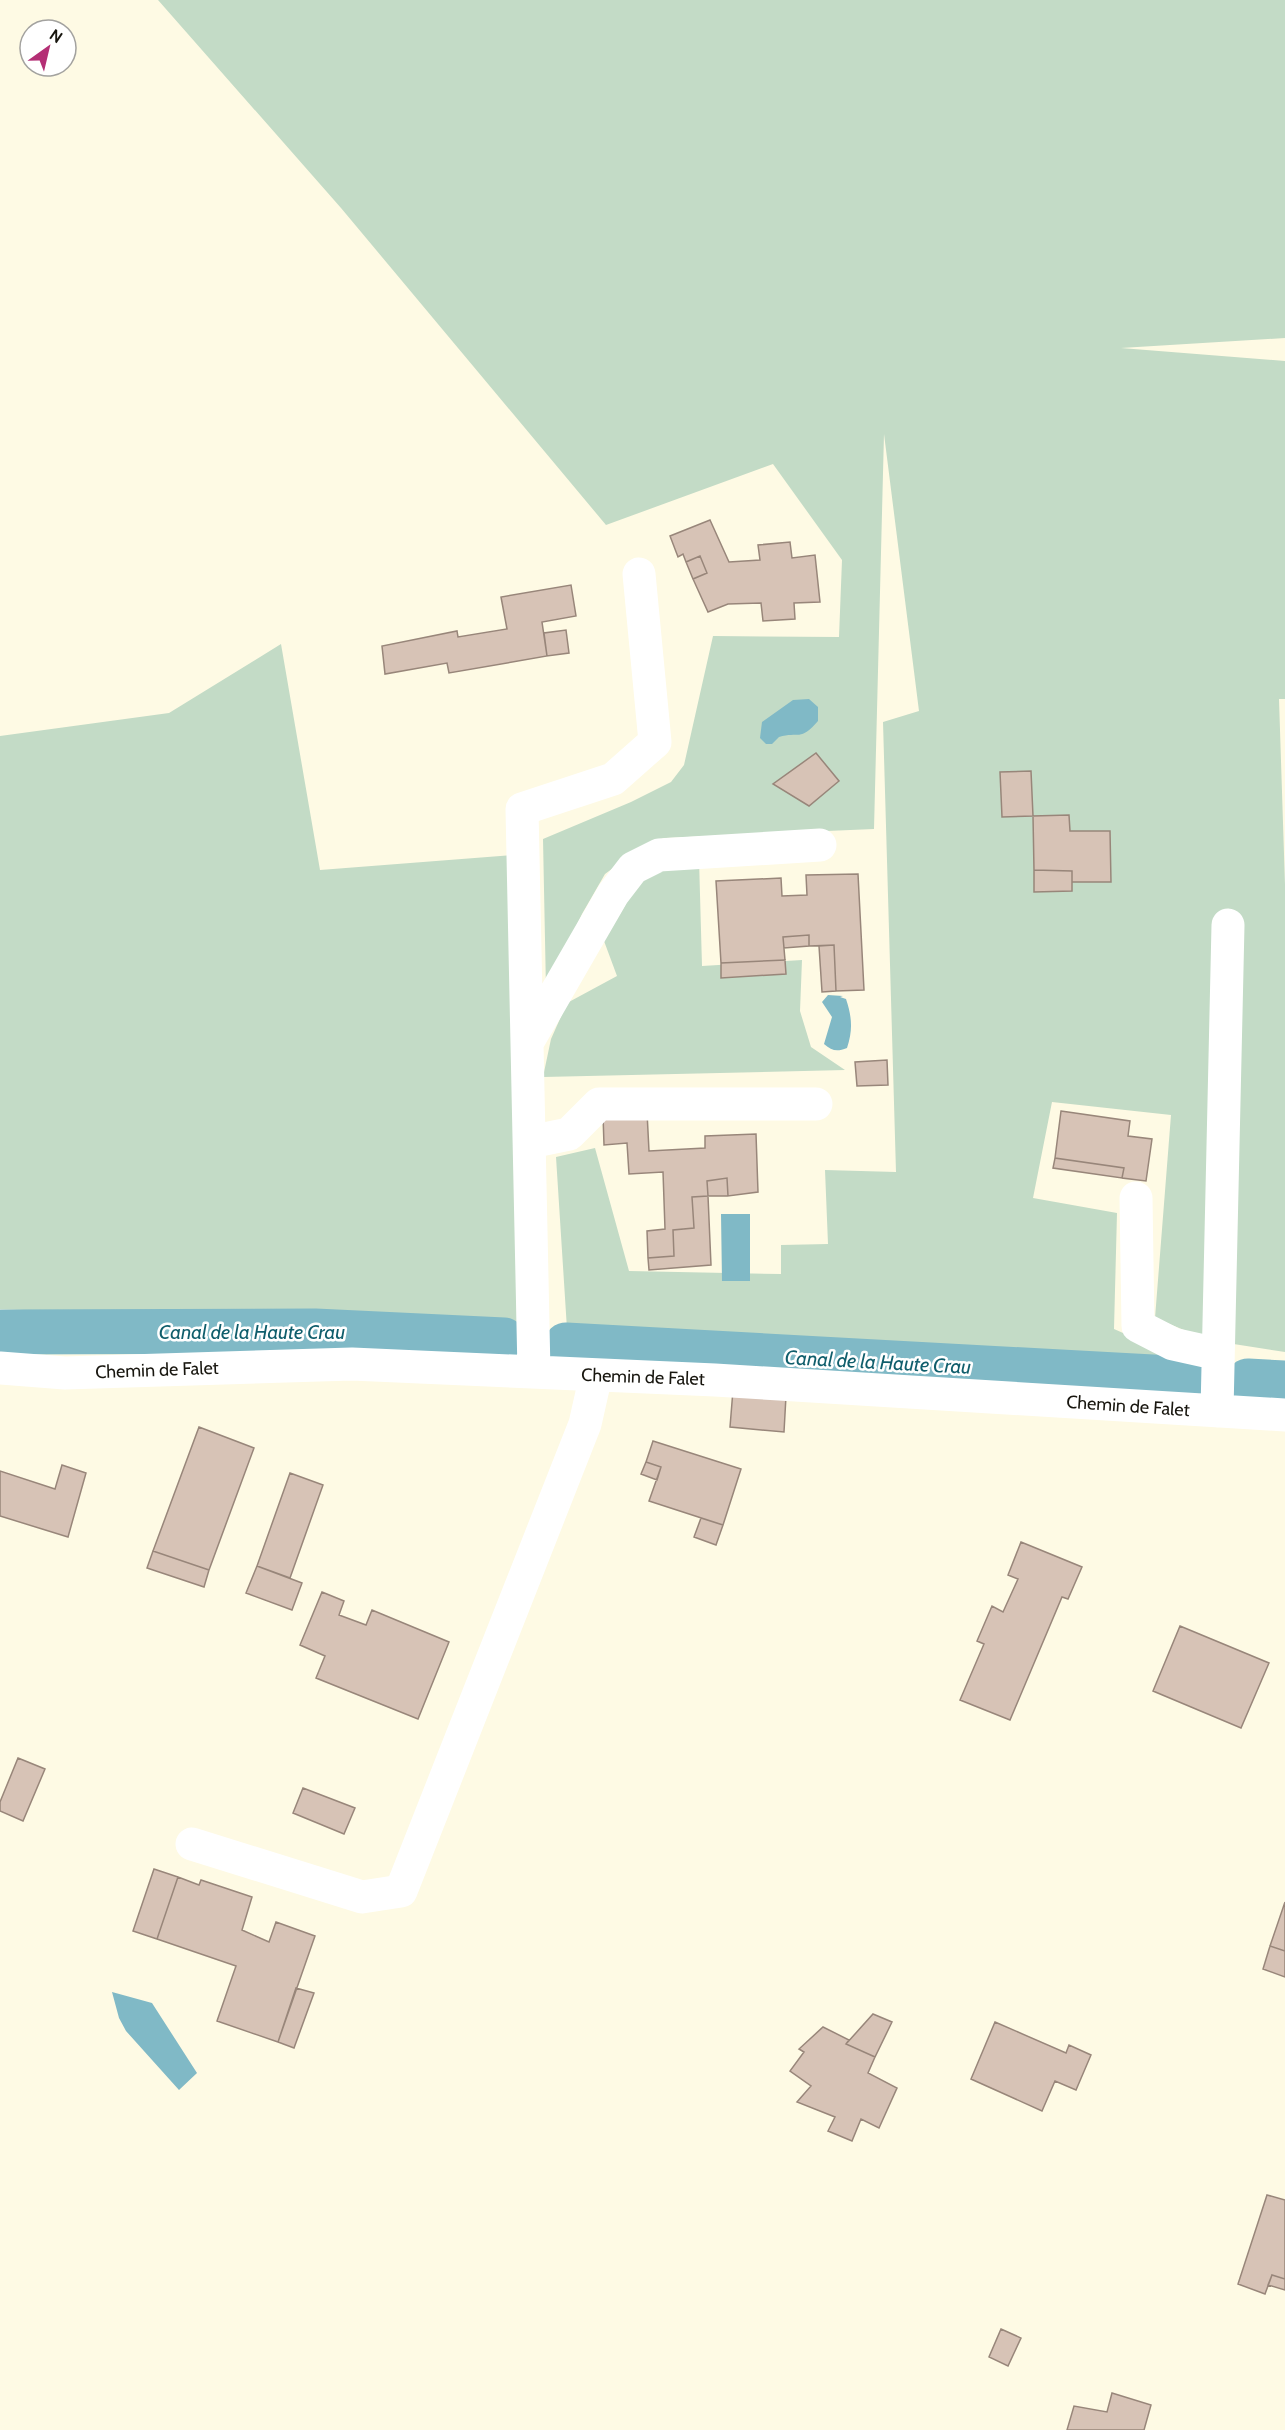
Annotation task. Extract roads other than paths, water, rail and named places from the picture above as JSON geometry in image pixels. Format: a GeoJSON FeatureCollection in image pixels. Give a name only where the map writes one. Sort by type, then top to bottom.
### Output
{"type":"FeatureCollection","features":[{"type":"Feature","properties":{"kind":"street"},"geometry":{"type":"LineString","coordinates":[[534,1372],[522,809],[613,779],[655,742],[639,574]]}},
{"type":"Feature","properties":{"kind":"street"},"geometry":{"type":"LineString","coordinates":[[527,1043],[613,894],[633,868],[659,855],[820,845]]}},
{"type":"Feature","properties":{"kind":"street"},"geometry":{"type":"LineString","coordinates":[[1217,1411],[1228,925]]}},
{"type":"Feature","properties":{"kind":"street"},"geometry":{"type":"LineString","coordinates":[[530,1142],[568,1134],[599,1104],[816,1104]]}},
{"type":"Feature","properties":{"kind":"street"},"geometry":{"type":"LineString","coordinates":[[1136,1198],[1138,1326],[1173,1344],[1218,1354]]}},
{"type":"Feature","properties":{"kind":"street","name":"Chemin de Falet"},"geometry":{"type":"LineString","coordinates":[[0,1368],[64,1373],[352,1364],[715,1380],[1285,1415]]}},
{"type":"Feature","properties":{"kind":"street"},"geometry":{"type":"LineString","coordinates":[[192,1844],[362,1897],[401,1891],[585,1424],[596,1375]]}},
{"type":"Feature","properties":{"kind":"water"},"geometry":{"type":"Polygon","coordinates":[[[809,699],[818,707],[818,721],[807,732],[779,737],[772,744],[766,744],[760,738],[762,722],[793,700],[809,699]]]}},
{"type":"Feature","properties":{"kind":"water"},"geometry":{"type":"Polygon","coordinates":[[[828,995],[843,996],[840,997],[846,999],[851,1018],[847,1048],[835,1050],[824,1044],[832,1017],[822,1002],[828,995]]]}},
{"type":"Feature","properties":{"kind":"water"},"geometry":{"type":"Polygon","coordinates":[[[721,1214],[750,1214],[750,1281],[722,1281],[721,1214]]]}},
{"type":"Feature","properties":{"kind":"water"},"geometry":{"type":"Polygon","coordinates":[[[112,1992],[152,2003],[197,2073],[179,2090],[126,2031],[119,2018],[112,1992]]]}},
{"type":"Feature","properties":{"kind":"waterway","name":"Canal de la Haute Crau"},"geometry":{"type":"LineString","coordinates":[[0,1332],[315,1331],[504,1340]]}},
{"type":"Feature","properties":{"kind":"waterway","name":"Canal de la Haute Crau"},"geometry":{"type":"LineString","coordinates":[[566,1345],[1189,1379]]}},
{"type":"Feature","properties":{"kind":"waterway","name":"Canal de la Haute Crau"},"geometry":{"type":"LineString","coordinates":[[1248,1381],[1285,1383]]}}]}
